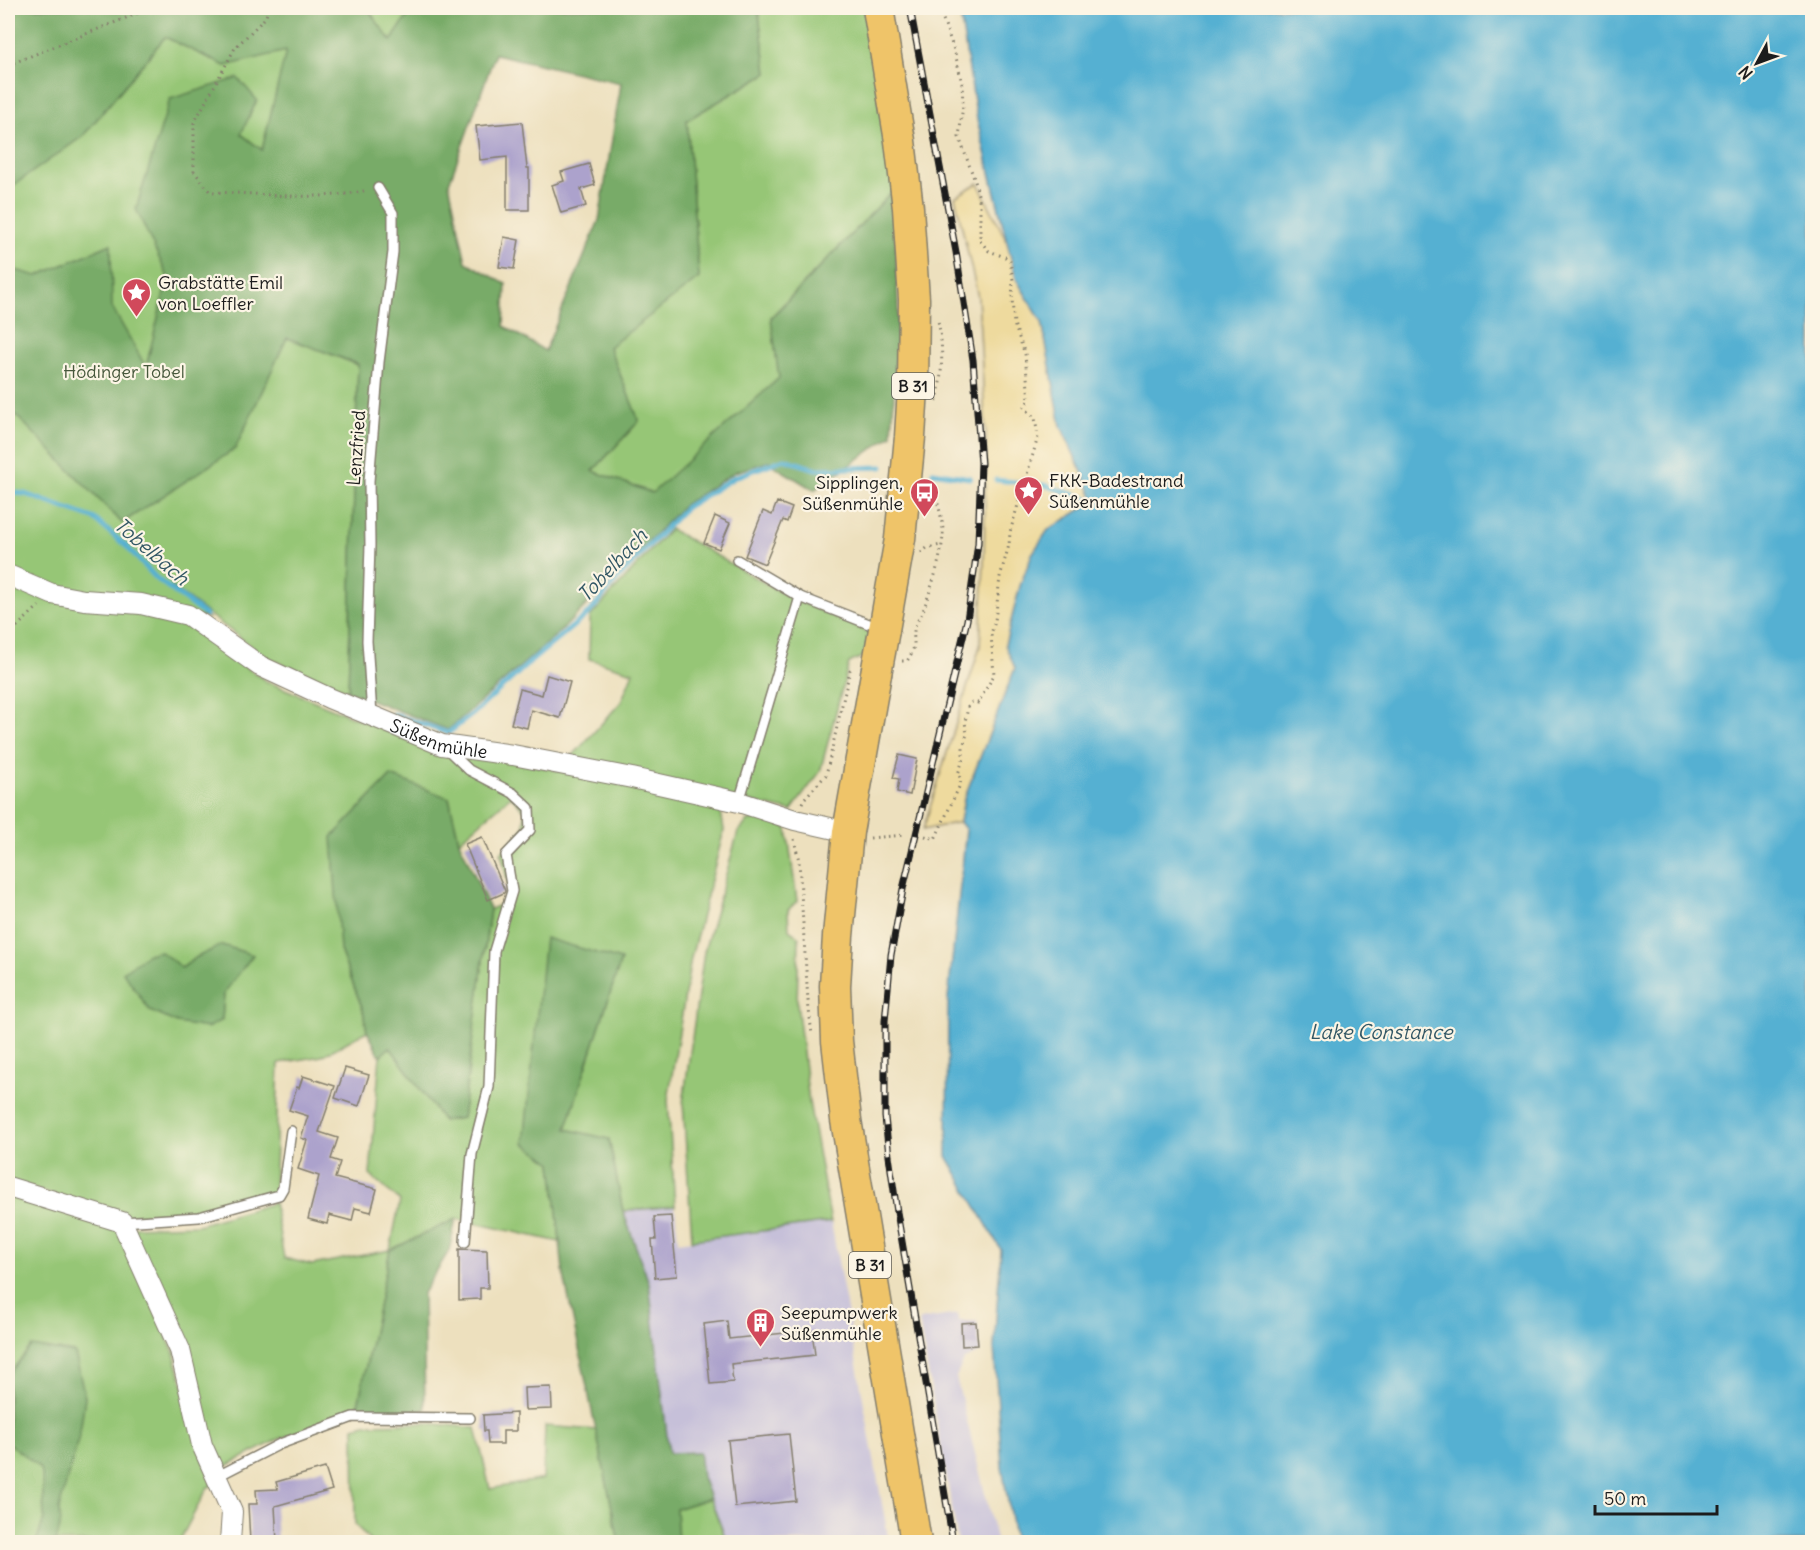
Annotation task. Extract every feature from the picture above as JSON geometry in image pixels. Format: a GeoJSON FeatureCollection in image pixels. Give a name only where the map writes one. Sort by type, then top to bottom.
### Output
{"type":"FeatureCollection","features":[{"type":"Feature","properties":{"kind":"main road","name":"B 31"},"geometry":{"type":"LineString","coordinates":[[878,8],[906,186],[914,299],[913,387],[900,539],[884,630],[866,669],[848,832],[835,986],[837,1041],[846,1120],[916,1542]]}},
{"type":"Feature","properties":{"kind":"street","name":"Süßenmühle"},"geometry":{"type":"LineString","coordinates":[[8,575],[52,594],[84,600],[141,604],[188,615],[260,666],[442,745],[513,755],[739,802],[795,820],[848,832]]}},
{"type":"Feature","properties":{"kind":"street"},"geometry":{"type":"LineString","coordinates":[[8,1187],[122,1222],[180,1350],[202,1445],[232,1512],[230,1542]]}},
{"type":"Feature","properties":{"kind":"lane","name":"Lenzfried"},"geometry":{"type":"LineString","coordinates":[[372,715],[367,641],[369,481],[393,252],[393,213],[378,188]]}},
{"type":"Feature","properties":{"kind":"lane"},"geometry":{"type":"LineString","coordinates":[[736,560],[800,597],[884,630]]}},
{"type":"Feature","properties":{"kind":"lane"},"geometry":{"type":"LineString","coordinates":[[739,802],[800,597]]}},
{"type":"Feature","properties":{"kind":"lane"},"geometry":{"type":"LineString","coordinates":[[442,745],[469,770],[513,793],[529,808],[530,830],[506,855],[512,891],[494,951],[489,1086],[472,1154],[465,1242]]}},
{"type":"Feature","properties":{"kind":"lane"},"geometry":{"type":"LineString","coordinates":[[122,1222],[199,1217],[279,1195],[284,1188],[291,1131]]}},
{"type":"Feature","properties":{"kind":"lane"},"geometry":{"type":"LineString","coordinates":[[216,1477],[280,1444],[353,1417],[470,1418]]}},
{"type":"Feature","properties":{"kind":"path"},"geometry":{"type":"LineString","coordinates":[[8,65],[150,8]]}},
{"type":"Feature","properties":{"kind":"path"},"geometry":{"type":"LineString","coordinates":[[268,8],[266,17],[235,48],[194,123],[194,171],[210,192],[329,197],[378,188]]}},
{"type":"Feature","properties":{"kind":"path"},"geometry":{"type":"LineString","coordinates":[[925,836],[935,839],[960,785],[962,779],[958,774],[963,760],[963,747],[967,734],[965,722],[968,707],[972,702],[978,703],[994,675],[991,634],[995,621],[1000,577],[1009,545],[1010,532],[1038,437],[1035,418],[1024,407],[1029,400],[1025,354],[1014,324],[1010,261],[989,251],[980,241],[980,204],[975,182],[959,137],[963,105],[962,83],[956,53],[939,8]]}},
{"type":"Feature","properties":{"kind":"path"},"geometry":{"type":"LineString","coordinates":[[907,661],[915,648],[915,627],[924,609],[934,578],[943,531],[932,485]]}},
{"type":"Feature","properties":{"kind":"path"},"geometry":{"type":"LineString","coordinates":[[8,635],[52,594]]}},
{"type":"Feature","properties":{"kind":"path"},"geometry":{"type":"LineString","coordinates":[[795,820],[804,799],[826,775],[850,670],[866,669]]}},
{"type":"Feature","properties":{"kind":"path"},"geometry":{"type":"LineString","coordinates":[[848,832],[868,839],[906,835]]}},
{"type":"Feature","properties":{"kind":"shaded area"},"geometry":{"type":"Polygon","coordinates":[[[675,1206],[678,1242],[831,1222],[889,1542],[727,1542],[702,1477],[699,1452],[669,1453],[649,1283],[623,1211],[675,1206]]]}},
{"type":"Feature","properties":{"kind":"shaded area"},"geometry":{"type":"Polygon","coordinates":[[[958,1314],[959,1321],[977,1321],[980,1352],[964,1360],[956,1377],[997,1542],[958,1542],[919,1320],[958,1314]]]}},
{"type":"Feature","properties":{"kind":"green space","name":"Hödinger Tobel"},"geometry":{"type":"Polygon","coordinates":[[[8,8],[367,8],[391,41],[413,8],[758,8],[767,73],[687,120],[699,278],[609,347],[639,421],[593,471],[652,493],[779,378],[771,318],[894,190],[898,308],[892,435],[814,490],[774,466],[770,461],[735,472],[685,504],[563,629],[448,730],[348,691],[358,364],[287,338],[235,449],[122,523],[8,407],[8,268],[37,276],[111,244],[112,307],[146,367],[168,277],[136,209],[170,99],[238,78],[257,100],[241,134],[262,150],[286,51],[225,66],[165,37],[83,136],[8,189],[8,8]],[[495,54],[449,183],[466,262],[506,284],[504,326],[545,351],[599,220],[621,83],[495,54]]]}},
{"type":"Feature","properties":{"kind":"green space"},"geometry":{"type":"Polygon","coordinates":[[[367,8],[413,8],[391,42],[367,8]]]}},
{"type":"Feature","properties":{"kind":"green space"},"geometry":{"type":"Polygon","coordinates":[[[758,8],[864,8],[894,190],[771,317],[779,378],[653,493],[593,471],[639,421],[609,347],[699,278],[687,120],[767,73],[758,8]]]}},
{"type":"Feature","properties":{"kind":"green space","name":"Hödinger Tobel"},"geometry":{"type":"Polygon","coordinates":[[[165,37],[225,66],[287,50],[262,150],[241,134],[170,99],[290,247],[235,449],[287,337],[358,365],[348,691],[266,657],[171,586],[178,595],[208,618],[143,611],[185,624],[266,681],[408,740],[720,806],[724,830],[691,958],[668,1100],[675,1206],[623,1211],[609,1139],[566,1129],[621,960],[552,1162],[560,1242],[456,1219],[390,1250],[400,1201],[370,1175],[380,1056],[390,1047],[443,1121],[462,1118],[490,909],[502,904],[509,888],[501,853],[524,828],[525,811],[511,796],[459,841],[449,798],[340,950],[363,1010],[367,1031],[322,1056],[279,1063],[274,1194],[196,1212],[125,1216],[8,1181],[8,189],[83,136],[165,37]],[[195,958],[182,968],[222,1020],[224,993],[227,988],[195,958]]]}},
{"type":"Feature","properties":{"kind":"green space"},"geometry":{"type":"Polygon","coordinates":[[[670,529],[789,597],[869,632],[864,656],[849,663],[820,772],[791,811],[568,761],[621,702],[633,672],[589,659],[590,617],[670,529]]]}},
{"type":"Feature","properties":{"kind":"green space"},"geometry":{"type":"Polygon","coordinates":[[[391,776],[449,798],[459,841],[490,909],[462,1118],[443,1121],[390,1047],[380,1056],[367,1031],[363,1010],[340,950],[332,837],[391,776]]]}},
{"type":"Feature","properties":{"kind":"green space"},"geometry":{"type":"Polygon","coordinates":[[[759,817],[787,828],[797,901],[788,910],[789,930],[799,937],[797,1003],[809,1102],[831,1222],[692,1240],[683,1103],[704,952],[738,832],[747,822],[759,817]]]}},
{"type":"Feature","properties":{"kind":"green space"},"geometry":{"type":"Polygon","coordinates":[[[545,938],[621,960],[566,1129],[609,1139],[623,1211],[649,1283],[669,1453],[699,1452],[702,1477],[710,1498],[676,1509],[678,1542],[619,1542],[563,1271],[552,1163],[524,1143],[545,938]]]}},
{"type":"Feature","properties":{"kind":"green space"},"geometry":{"type":"Polygon","coordinates":[[[222,945],[253,955],[224,993],[222,1020],[207,1028],[177,1023],[150,1011],[123,972],[148,954],[160,951],[182,968],[195,958],[222,945]]]}},
{"type":"Feature","properties":{"kind":"green space"},"geometry":{"type":"Polygon","coordinates":[[[8,1192],[117,1227],[174,1353],[212,1486],[208,1487],[179,1542],[8,1542],[8,1192]]]}},
{"type":"Feature","properties":{"kind":"green space"},"geometry":{"type":"Polygon","coordinates":[[[274,1203],[284,1258],[312,1265],[390,1250],[357,1410],[279,1439],[219,1470],[132,1227],[198,1225],[274,1203]]]}},
{"type":"Feature","properties":{"kind":"green space"},"geometry":{"type":"Polygon","coordinates":[[[456,1219],[449,1251],[423,1293],[425,1410],[357,1410],[390,1250],[456,1219]]]}},
{"type":"Feature","properties":{"kind":"green space"},"geometry":{"type":"Polygon","coordinates":[[[31,1346],[75,1353],[85,1397],[80,1432],[59,1509],[60,1527],[56,1542],[36,1542],[44,1519],[42,1473],[37,1465],[8,1443],[9,1374],[31,1346]]]}},
{"type":"Feature","properties":{"kind":"green space"},"geometry":{"type":"Polygon","coordinates":[[[425,1423],[476,1428],[490,1489],[543,1479],[545,1426],[596,1430],[619,1542],[371,1542],[355,1524],[354,1427],[365,1424],[425,1423]]]}},
{"type":"Feature","properties":{"kind":"green space"},"geometry":{"type":"Polygon","coordinates":[[[710,1498],[727,1542],[678,1542],[675,1509],[710,1498]]]}},
{"type":"Feature","properties":{"kind":"sand","name":"FKK-Badestrand Süßenmühle"},"geometry":{"type":"Polygon","coordinates":[[[978,183],[1007,242],[1021,287],[1042,322],[1061,426],[1095,501],[1048,530],[1032,554],[1020,586],[1005,644],[1015,668],[964,799],[960,822],[923,830],[980,646],[986,436],[978,297],[955,197],[978,183]]]}},
{"type":"Feature","properties":{"kind":"water","name":"Lake Constance"},"geometry":{"type":"Polygon","coordinates":[[[959,8],[1812,8],[1812,1542],[1015,1542],[1002,1467],[994,1347],[1001,1250],[947,1156],[948,998],[966,830],[960,822],[964,799],[1015,668],[1005,645],[1020,586],[1032,554],[1048,530],[1095,501],[1061,426],[1042,322],[1016,279],[977,119],[959,8]]]}},
{"type":"Feature","properties":{"kind":"building"},"geometry":{"type":"Polygon","coordinates":[[[522,122],[527,168],[529,168],[529,210],[507,210],[507,157],[480,160],[476,126],[522,122]]]}},
{"type":"Feature","properties":{"kind":"building"},"geometry":{"type":"Polygon","coordinates":[[[589,164],[595,185],[581,189],[586,206],[561,213],[552,185],[564,181],[561,172],[589,164]]]}},
{"type":"Feature","properties":{"kind":"building"},"geometry":{"type":"Polygon","coordinates":[[[504,237],[519,240],[514,269],[499,267],[504,237]]]}},
{"type":"Feature","properties":{"kind":"building"},"geometry":{"type":"Polygon","coordinates":[[[777,502],[792,508],[787,522],[783,520],[765,564],[745,556],[763,511],[772,515],[777,502]]]}},
{"type":"Feature","properties":{"kind":"building"},"geometry":{"type":"Polygon","coordinates":[[[715,516],[730,523],[719,549],[704,543],[715,516]]]}},
{"type":"Feature","properties":{"kind":"building"},"geometry":{"type":"Polygon","coordinates":[[[547,675],[570,682],[560,718],[531,710],[527,728],[511,724],[520,689],[542,695],[547,675]]]}},
{"type":"Feature","properties":{"kind":"building"},"geometry":{"type":"Polygon","coordinates":[[[899,755],[917,759],[910,795],[897,792],[899,779],[893,778],[899,755]]]}},
{"type":"Feature","properties":{"kind":"building"},"geometry":{"type":"Polygon","coordinates":[[[482,837],[505,891],[488,900],[465,844],[482,837]]]}},
{"type":"Feature","properties":{"kind":"building"},"geometry":{"type":"Polygon","coordinates":[[[345,1068],[369,1075],[359,1106],[335,1098],[345,1068]]]}},
{"type":"Feature","properties":{"kind":"building"},"geometry":{"type":"Polygon","coordinates":[[[303,1076],[335,1086],[319,1132],[338,1138],[331,1159],[340,1162],[335,1178],[377,1189],[371,1212],[355,1208],[352,1221],[329,1215],[327,1224],[308,1219],[319,1176],[298,1169],[307,1140],[301,1138],[308,1116],[289,1110],[303,1076]]]}},
{"type":"Feature","properties":{"kind":"building"},"geometry":{"type":"Polygon","coordinates":[[[671,1216],[677,1276],[655,1278],[652,1240],[656,1240],[654,1217],[671,1216]]]}},
{"type":"Feature","properties":{"kind":"building"},"geometry":{"type":"Polygon","coordinates":[[[459,1249],[487,1250],[488,1288],[480,1288],[480,1299],[459,1300],[459,1249]]]}},
{"type":"Feature","properties":{"kind":"building","name":"Seepumpwerk Süßenmühle"},"geometry":{"type":"Polygon","coordinates":[[[727,1321],[729,1339],[812,1330],[815,1355],[731,1364],[733,1382],[710,1384],[704,1324],[727,1321]]]}},
{"type":"Feature","properties":{"kind":"building","name":"Seepumpwerk Süßenmühle"},"geometry":{"type":"Polygon","coordinates":[[[976,1322],[978,1345],[962,1346],[961,1323],[976,1322]]]}},
{"type":"Feature","properties":{"kind":"building"},"geometry":{"type":"Polygon","coordinates":[[[551,1387],[552,1409],[525,1410],[524,1388],[551,1387]]]}},
{"type":"Feature","properties":{"kind":"building"},"geometry":{"type":"Polygon","coordinates":[[[516,1413],[516,1431],[503,1431],[503,1444],[488,1444],[483,1415],[516,1413]]]}},
{"type":"Feature","properties":{"kind":"building"},"geometry":{"type":"Polygon","coordinates":[[[789,1434],[796,1501],[735,1507],[728,1440],[789,1434]]]}},
{"type":"Feature","properties":{"kind":"building"},"geometry":{"type":"Polygon","coordinates":[[[325,1468],[332,1490],[275,1506],[277,1542],[250,1542],[248,1504],[257,1504],[256,1490],[278,1489],[276,1482],[325,1468]]]}},
{"type":"Feature","properties":{"kind":"waterway","name":"Tobelbach"},"geometry":{"type":"LineString","coordinates":[[393,714],[448,733],[590,612],[619,577],[686,507],[735,477],[784,459],[816,469],[882,467]]}},
{"type":"Feature","properties":{"kind":"waterway","name":"Tobelbach"},"geometry":{"type":"LineString","coordinates":[[933,472],[970,478]]}},
{"type":"Feature","properties":{"kind":"waterway","name":"Tobelbach"},"geometry":{"type":"LineString","coordinates":[[996,480],[1044,485],[1095,501]]}},
{"type":"Feature","properties":{"kind":"waterway","name":"Tobelbach"},"geometry":{"type":"LineString","coordinates":[[8,492],[25,494],[93,518],[125,545],[157,579],[205,615]]}},
{"type":"Feature","properties":{"kind":"railway"},"geometry":{"type":"LineString","coordinates":[[910,8],[956,252],[973,360],[981,463],[978,543],[967,620],[903,889],[891,955],[885,1021],[885,1117],[889,1156],[953,1542]]}},
{"type":"Feature","properties":{"kind":"place","name":"Grabstätte Emil von Loeffler"},"geometry":{"type":"Point","coordinates":[137,318]}},
{"type":"Feature","properties":{"kind":"place","name":"FKK-Badestrand Süßenmühle"},"geometry":{"type":"Point","coordinates":[1028,516]}},
{"type":"Feature","properties":{"kind":"place","name":"Sipplingen, Süßenmühle"},"geometry":{"type":"Point","coordinates":[924,518]}},
{"type":"Feature","properties":{"kind":"place","name":"Seepumpwerk Süßenmühle"},"geometry":{"type":"Point","coordinates":[760,1348]}}]}
